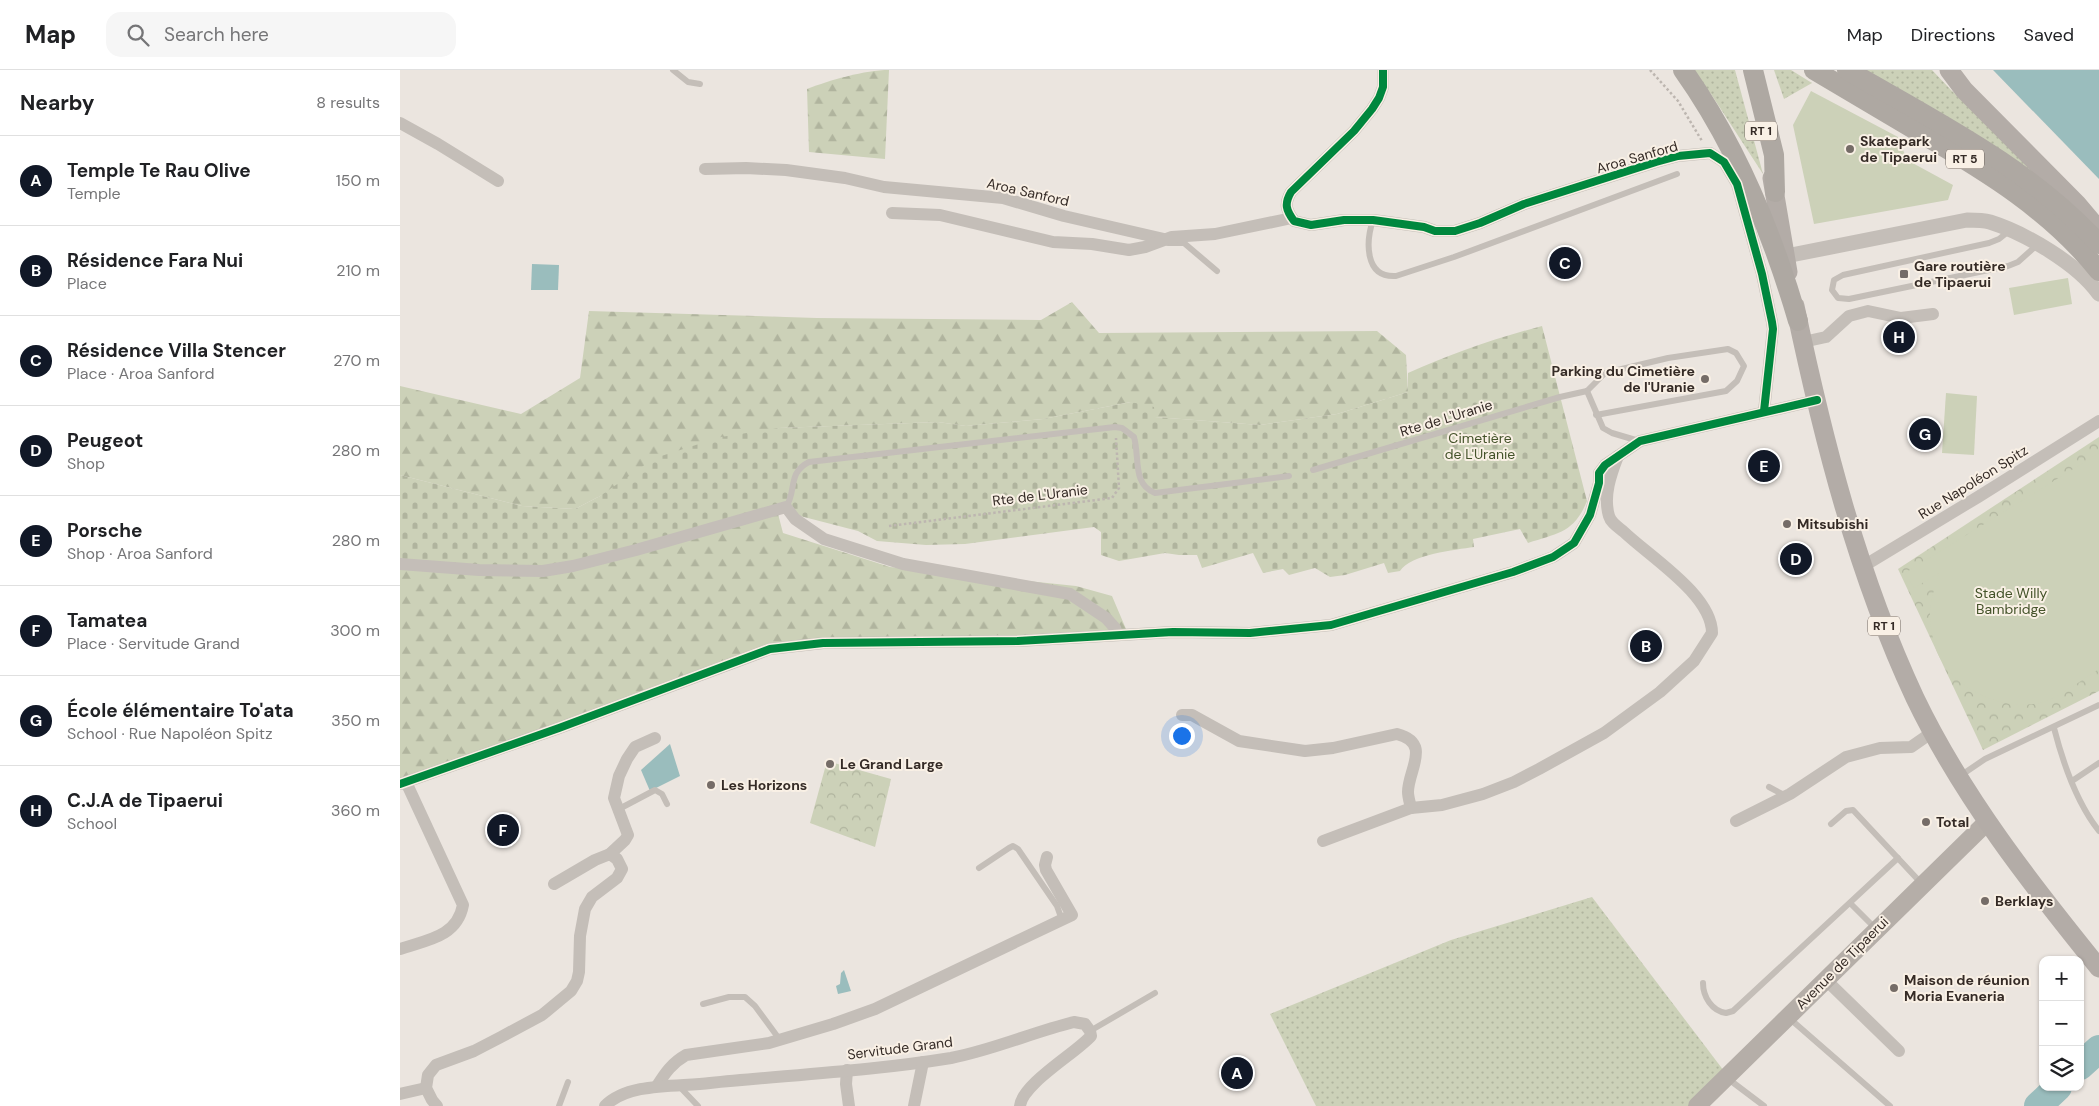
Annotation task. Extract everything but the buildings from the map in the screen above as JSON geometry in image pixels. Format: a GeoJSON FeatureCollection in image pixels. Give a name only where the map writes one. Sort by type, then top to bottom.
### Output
{"type":"FeatureCollection","features":[{"type":"Feature","properties":{"kind":"highway"},"geometry":{"type":"LineString","coordinates":[[1683,70],[1712,114],[1746,176],[1798,321]]}},
{"type":"Feature","properties":{"kind":"highway"},"geometry":{"type":"LineString","coordinates":[[1752,70],[1774,155],[1775,192]]}},
{"type":"Feature","properties":{"kind":"highway","name":"RT 5"},"geometry":{"type":"LineString","coordinates":[[1814,70],[1956,154],[2011,189],[2068,236],[2099,271]]}},
{"type":"Feature","properties":{"kind":"highway","name":"RT 5"},"geometry":{"type":"LineString","coordinates":[[1848,70],[1957,134],[2023,176],[2066,210],[2099,244]]}},
{"type":"Feature","properties":{"kind":"main road","name":"RT 1"},"geometry":{"type":"LineString","coordinates":[[1745,70],[1775,192],[1798,321],[1817,400],[1862,567],[1892,646],[1916,699],[1987,822],[2099,968]]}},
{"type":"Feature","properties":{"kind":"main road"},"geometry":{"type":"LineString","coordinates":[[1949,70],[1964,90],[2077,204],[2099,230]]}},
{"type":"Feature","properties":{"kind":"main road","name":"Avenue de Tipaerui"},"geometry":{"type":"LineString","coordinates":[[1697,1106],[1987,822]]}},
{"type":"Feature","properties":{"kind":"street"},"geometry":{"type":"LineString","coordinates":[[892,213],[940,216],[1053,242],[1092,244],[1129,250],[1145,247],[1159,240],[1193,234],[1215,234],[1292,218],[1286,210],[1286,200],[1291,192],[1354,131],[1372,109],[1383,87],[1383,70]]}},
{"type":"Feature","properties":{"kind":"street"},"geometry":{"type":"LineString","coordinates":[[400,123],[498,181]]}},
{"type":"Feature","properties":{"kind":"street"},"geometry":{"type":"LineString","coordinates":[[1710,153],[1724,162],[1737,184],[1762,274],[1773,329],[1764,411]]}},
{"type":"Feature","properties":{"kind":"street","name":"Aroa Sanford"},"geometry":{"type":"LineString","coordinates":[[1292,218],[1301,224],[1311,225],[1336,221],[1373,220],[1424,227],[1435,231],[1455,231],[1480,223],[1524,204],[1656,162],[1678,156],[1710,153]]}},
{"type":"Feature","properties":{"kind":"street","name":"Aroa Sanford"},"geometry":{"type":"LineString","coordinates":[[705,169],[746,168],[786,170],[845,178],[884,187],[1003,198],[1064,216],[1159,240]]}},
{"type":"Feature","properties":{"kind":"street"},"geometry":{"type":"LineString","coordinates":[[1786,256],[1967,220],[1988,221],[2010,230],[2071,264],[2090,282],[2099,294]]}},
{"type":"Feature","properties":{"kind":"street"},"geometry":{"type":"LineString","coordinates":[[1803,342],[1826,337],[1849,316],[1868,311],[1901,318],[1933,314]]}},
{"type":"Feature","properties":{"kind":"street"},"geometry":{"type":"LineString","coordinates":[[400,949],[447,933],[461,917],[463,905],[403,783],[559,728],[770,649],[824,643],[1018,641],[1173,632],[1250,633],[1331,625],[1513,572],[1553,557],[1574,543],[1590,515],[1599,483],[1599,473],[1605,465],[1640,441],[1817,400]]}},
{"type":"Feature","properties":{"kind":"street","name":"Rue Napoléon Spitz"},"geometry":{"type":"LineString","coordinates":[[1862,567],[1978,498],[2099,420]]}},
{"type":"Feature","properties":{"kind":"street"},"geometry":{"type":"LineString","coordinates":[[1323,841],[1411,808],[1442,805],[1483,794],[1539,769],[1604,733],[1660,692],[1694,661],[1712,633],[1710,619],[1706,610],[1678,577],[1636,545],[1612,523],[1609,516],[1607,495],[1618,456]]}},
{"type":"Feature","properties":{"kind":"street"},"geometry":{"type":"LineString","coordinates":[[400,564],[479,570],[543,571],[618,555],[786,507],[795,519],[824,539],[904,564],[1070,594],[1106,618],[1118,634]]}},
{"type":"Feature","properties":{"kind":"street"},"geometry":{"type":"LineString","coordinates":[[1182,715],[1192,715],[1238,741],[1305,751],[1333,748],[1397,734],[1404,736],[1411,741],[1416,753],[1408,791],[1411,808]]}},
{"type":"Feature","properties":{"kind":"street"},"geometry":{"type":"LineString","coordinates":[[1736,821],[1790,794],[1846,757],[1880,748],[1911,747],[1934,732]]}},
{"type":"Feature","properties":{"kind":"street"},"geometry":{"type":"LineString","coordinates":[[554,884],[594,860],[610,854],[625,840],[628,835],[614,798],[619,776],[635,747],[655,738]]}},
{"type":"Feature","properties":{"kind":"street"},"geometry":{"type":"LineString","coordinates":[[437,1106],[426,1088],[428,1075],[436,1065],[474,1051],[542,1015],[571,991],[578,981],[580,936],[584,909],[592,897],[617,878],[622,869],[618,859],[610,854]]}},
{"type":"Feature","properties":{"kind":"street"},"geometry":{"type":"LineString","coordinates":[[658,1086],[667,1070],[677,1060],[686,1055],[780,1040],[875,1010],[1072,915],[1046,870],[1047,857]]}},
{"type":"Feature","properties":{"kind":"street"},"geometry":{"type":"LineString","coordinates":[[1826,979],[1899,1051]]}},
{"type":"Feature","properties":{"kind":"street","name":"Servitude Grand"},"geometry":{"type":"LineString","coordinates":[[605,1106],[612,1098],[658,1086],[923,1062],[977,1052],[1074,1022],[1085,1024],[1090,1031]]}},
{"type":"Feature","properties":{"kind":"street"},"geometry":{"type":"LineString","coordinates":[[1020,1106],[1024,1095],[1060,1061],[1088,1040],[1090,1031]]}},
{"type":"Feature","properties":{"kind":"street"},"geometry":{"type":"LineString","coordinates":[[914,1106],[923,1062]]}},
{"type":"Feature","properties":{"kind":"street"},"geometry":{"type":"LineString","coordinates":[[847,1070],[846,1084],[849,1106]]}},
{"type":"Feature","properties":{"kind":"street"},"geometry":{"type":"LineString","coordinates":[[400,1094],[426,1088]]}},
{"type":"Feature","properties":{"kind":"lane"},"geometry":{"type":"LineString","coordinates":[[673,70],[688,82],[700,84]]}},
{"type":"Feature","properties":{"kind":"lane"},"geometry":{"type":"LineString","coordinates":[[1373,220],[1368,237],[1369,252],[1373,265],[1378,272],[1387,277],[1396,276],[1463,254],[1677,174]]}},
{"type":"Feature","properties":{"kind":"lane"},"geometry":{"type":"LineString","coordinates":[[2010,230],[1999,239],[1989,243],[1843,275],[1834,280],[1832,290],[1838,298],[1849,299],[2008,266],[2018,262],[2037,245]]}},
{"type":"Feature","properties":{"kind":"lane","name":"Aroa Sanford"},"geometry":{"type":"LineString","coordinates":[[1159,240],[1184,244],[1217,271]]}},
{"type":"Feature","properties":{"kind":"lane"},"geometry":{"type":"LineString","coordinates":[[1596,415],[1726,391],[1737,381],[1744,366],[1736,353],[1728,349],[1677,357],[1604,373],[1587,391],[1596,415],[1603,428],[1612,433],[1640,441]]}},
{"type":"Feature","properties":{"kind":"lane","name":"Rte de L'Uranie"},"geometry":{"type":"LineString","coordinates":[[1313,470],[1560,397],[1587,391]]}},
{"type":"Feature","properties":{"kind":"lane"},"geometry":{"type":"LineString","coordinates":[[786,507],[798,470],[809,462],[1115,427],[1122,428],[1134,437],[1140,480],[1147,489],[1155,493],[1289,476]]}},
{"type":"Feature","properties":{"kind":"lane"},"geometry":{"type":"LineString","coordinates":[[1959,776],[1985,760],[2099,705]]}},
{"type":"Feature","properties":{"kind":"lane"},"geometry":{"type":"LineString","coordinates":[[2054,728],[2072,781],[2083,806],[2099,832]]}},
{"type":"Feature","properties":{"kind":"lane"},"geometry":{"type":"LineString","coordinates":[[2072,781],[2099,763]]}},
{"type":"Feature","properties":{"kind":"lane"},"geometry":{"type":"LineString","coordinates":[[1769,787],[1781,795],[1790,794]]}},
{"type":"Feature","properties":{"kind":"lane"},"geometry":{"type":"LineString","coordinates":[[619,809],[655,790],[662,794],[667,804]]}},
{"type":"Feature","properties":{"kind":"lane"},"geometry":{"type":"LineString","coordinates":[[1831,824],[1846,810],[1853,810],[1923,884]]}},
{"type":"Feature","properties":{"kind":"lane"},"geometry":{"type":"LineString","coordinates":[[979,868],[1008,848],[1013,846],[1018,849],[1057,906],[1062,920]]}},
{"type":"Feature","properties":{"kind":"lane"},"geometry":{"type":"LineString","coordinates":[[1703,983],[1706,998],[1714,1008],[1726,1013],[1733,1011],[1898,858]]}},
{"type":"Feature","properties":{"kind":"lane"},"geometry":{"type":"LineString","coordinates":[[1850,903],[1876,929]]}},
{"type":"Feature","properties":{"kind":"lane"},"geometry":{"type":"LineString","coordinates":[[1090,1031],[1154,993]]}},
{"type":"Feature","properties":{"kind":"lane"},"geometry":{"type":"LineString","coordinates":[[703,1004],[729,997],[745,997],[755,1006],[780,1040]]}},
{"type":"Feature","properties":{"kind":"lane"},"geometry":{"type":"LineString","coordinates":[[1787,1017],[1890,1106]]}},
{"type":"Feature","properties":{"kind":"lane"},"geometry":{"type":"LineString","coordinates":[[1726,1077],[1764,1106]]}},
{"type":"Feature","properties":{"kind":"lane"},"geometry":{"type":"LineString","coordinates":[[559,1106],[568,1082]]}},
{"type":"Feature","properties":{"kind":"lane"},"geometry":{"type":"LineString","coordinates":[[678,1085],[698,1106]]}},
{"type":"Feature","properties":{"kind":"path"},"geometry":{"type":"LineString","coordinates":[[1650,70],[1678,101],[1710,153]]}},
{"type":"Feature","properties":{"kind":"green space"},"geometry":{"type":"Polygon","coordinates":[[[889,70],[885,159],[809,152],[807,89],[848,76],[889,70]]]}},
{"type":"Feature","properties":{"kind":"green space"},"geometry":{"type":"Polygon","coordinates":[[[1690,70],[1735,70],[1763,174],[1711,94],[1690,70]]]}},
{"type":"Feature","properties":{"kind":"green space"},"geometry":{"type":"Polygon","coordinates":[[[1774,70],[1791,70],[1812,83],[1784,99],[1774,70]]]}},
{"type":"Feature","properties":{"kind":"green space"},"geometry":{"type":"Polygon","coordinates":[[[1866,70],[1932,70],[1951,90],[2036,168],[2035,173],[1866,70]]]}},
{"type":"Feature","properties":{"kind":"green space","name":"Skatepark de Tipaerui"},"geometry":{"type":"Polygon","coordinates":[[[1811,91],[1898,137],[1907,160],[1953,185],[1948,200],[1814,224],[1793,125],[1811,91]]]}},
{"type":"Feature","properties":{"kind":"green space"},"geometry":{"type":"Polygon","coordinates":[[[2068,278],[2072,304],[2014,315],[2009,288],[2068,278]]]}},
{"type":"Feature","properties":{"kind":"green space"},"geometry":{"type":"Polygon","coordinates":[[[1072,302],[1099,333],[1377,331],[1406,355],[1408,392],[1337,414],[1260,425],[1155,417],[1131,402],[1043,419],[966,426],[938,422],[779,428],[600,496],[575,509],[522,506],[400,475],[400,386],[521,414],[580,378],[589,311],[817,318],[1041,320],[1072,302]]]}},
{"type":"Feature","properties":{"kind":"green space","name":"Cimetière de L'Uranie"},"geometry":{"type":"Polygon","coordinates":[[[1542,326],[1587,501],[1582,512],[1571,526],[1548,537],[1528,543],[1520,529],[1473,539],[1474,547],[1445,551],[1423,557],[1414,560],[1400,571],[1388,573],[1384,563],[1345,575],[1330,577],[1315,568],[1289,575],[1283,569],[1263,573],[1253,553],[1202,568],[1197,555],[1165,553],[1119,561],[1101,555],[1101,532],[1094,527],[965,544],[926,545],[877,541],[858,531],[777,510],[545,567],[400,565],[400,475],[522,506],[575,509],[600,496],[655,458],[721,437],[779,428],[938,422],[966,426],[1043,419],[1131,402],[1154,407],[1155,417],[1260,425],[1337,414],[1408,392],[1408,373],[1474,347],[1542,326]]]}},
{"type":"Feature","properties":{"kind":"green space"},"geometry":{"type":"Polygon","coordinates":[[[1946,393],[1977,396],[1974,455],[1942,453],[1946,393]]]}},
{"type":"Feature","properties":{"kind":"green space","name":"Stade Willy Bambridge"},"geometry":{"type":"Polygon","coordinates":[[[2099,437],[2099,691],[1983,750],[1898,569],[2099,437]]]}},
{"type":"Feature","properties":{"kind":"green space","name":"Stade Willy Bambridge"},"geometry":{"type":"Polygon","coordinates":[[[2099,453],[2099,669],[2064,692],[2043,702],[2028,705],[2012,704],[1981,695],[1955,677],[1937,652],[1932,631],[1930,607],[1939,573],[1914,588],[1905,573],[2099,453]]]}},
{"type":"Feature","properties":{"kind":"green space"},"geometry":{"type":"Polygon","coordinates":[[[777,510],[783,533],[890,567],[1076,586],[1112,596],[1129,636],[786,645],[400,787],[400,565],[777,510]]]}},
{"type":"Feature","properties":{"kind":"green space"},"geometry":{"type":"Polygon","coordinates":[[[827,761],[891,779],[875,847],[810,823],[827,761]]]}},
{"type":"Feature","properties":{"kind":"green space"},"geometry":{"type":"Polygon","coordinates":[[[1592,897],[1727,1075],[1695,1106],[1316,1106],[1270,1014],[1451,940],[1592,897]]]}},
{"type":"Feature","properties":{"kind":"water"},"geometry":{"type":"Polygon","coordinates":[[[1993,70],[2099,70],[2099,179],[1993,70]]]}},
{"type":"Feature","properties":{"kind":"water"},"geometry":{"type":"Polygon","coordinates":[[[532,264],[559,265],[558,290],[531,290],[532,264]]]}},
{"type":"Feature","properties":{"kind":"water"},"geometry":{"type":"Polygon","coordinates":[[[670,744],[680,776],[650,791],[641,770],[670,744]]]}},
{"type":"Feature","properties":{"kind":"water"},"geometry":{"type":"Polygon","coordinates":[[[844,970],[851,991],[838,994],[836,986],[840,984],[841,973],[844,970]]]}},
{"type":"Feature","properties":{"kind":"waterway"},"geometry":{"type":"LineString","coordinates":[[2084,1062],[2099,1049]]}},
{"type":"Feature","properties":{"kind":"waterway"},"geometry":{"type":"LineString","coordinates":[[2038,1106],[2054,1091]]}},
{"type":"Feature","properties":{"kind":"cycle path"},"geometry":{"type":"LineString","coordinates":[[1383,70],[1383,87],[1372,109],[1354,131],[1291,192],[1287,200],[1287,207],[1294,221],[1311,225],[1344,220],[1373,220],[1424,227],[1435,231],[1455,231],[1480,223],[1524,204],[1656,162],[1678,156],[1710,153],[1724,162],[1737,184],[1762,274],[1773,329],[1764,411]]}},
{"type":"Feature","properties":{"kind":"cycle path"},"geometry":{"type":"LineString","coordinates":[[400,784],[559,728],[770,649],[823,643],[1018,641],[1173,632],[1250,633],[1331,625],[1513,572],[1553,557],[1574,543],[1590,515],[1599,483],[1599,473],[1605,465],[1640,441],[1817,400]]}},
{"type":"Feature","properties":{"kind":"place","name":"Skatepark de Tipaerui"},"geometry":{"type":"Point","coordinates":[1850,149]}},
{"type":"Feature","properties":{"kind":"place","name":"Résidence Villa Stencer"},"geometry":{"type":"Point","coordinates":[1565,263]}},
{"type":"Feature","properties":{"kind":"place","name":"Gare routière de Tipaerui"},"geometry":{"type":"Point","coordinates":[1904,274]}},
{"type":"Feature","properties":{"kind":"place","name":"C.J.A de Tipaerui"},"geometry":{"type":"Point","coordinates":[1899,337]}},
{"type":"Feature","properties":{"kind":"place","name":"Parking du Cimetière de l'Uranie"},"geometry":{"type":"Point","coordinates":[1705,379]}},
{"type":"Feature","properties":{"kind":"place","name":"École élémentaire To'ata"},"geometry":{"type":"Point","coordinates":[1925,434]}},
{"type":"Feature","properties":{"kind":"place","name":"Porsche"},"geometry":{"type":"Point","coordinates":[1764,466]}},
{"type":"Feature","properties":{"kind":"place","name":"Mitsubishi"},"geometry":{"type":"Point","coordinates":[1787,524]}},
{"type":"Feature","properties":{"kind":"place","name":"Peugeot"},"geometry":{"type":"Point","coordinates":[1796,559]}},
{"type":"Feature","properties":{"kind":"place","name":"Résidence Fara Nui"},"geometry":{"type":"Point","coordinates":[1646,646]}},
{"type":"Feature","properties":{"kind":"place","name":"Le Grand Large"},"geometry":{"type":"Point","coordinates":[830,764]}},
{"type":"Feature","properties":{"kind":"place","name":"Les Horizons"},"geometry":{"type":"Point","coordinates":[711,785]}},
{"type":"Feature","properties":{"kind":"place","name":"Total"},"geometry":{"type":"Point","coordinates":[1926,822]}},
{"type":"Feature","properties":{"kind":"place","name":"Tamatea"},"geometry":{"type":"Point","coordinates":[503,830]}},
{"type":"Feature","properties":{"kind":"place","name":"Berklays"},"geometry":{"type":"Point","coordinates":[1985,901]}},
{"type":"Feature","properties":{"kind":"place","name":"Maison de réunion Moria Evaneria"},"geometry":{"type":"Point","coordinates":[1894,988]}},
{"type":"Feature","properties":{"kind":"place","name":"Temple Te Rau Olive"},"geometry":{"type":"Point","coordinates":[1237,1073]}}]}
